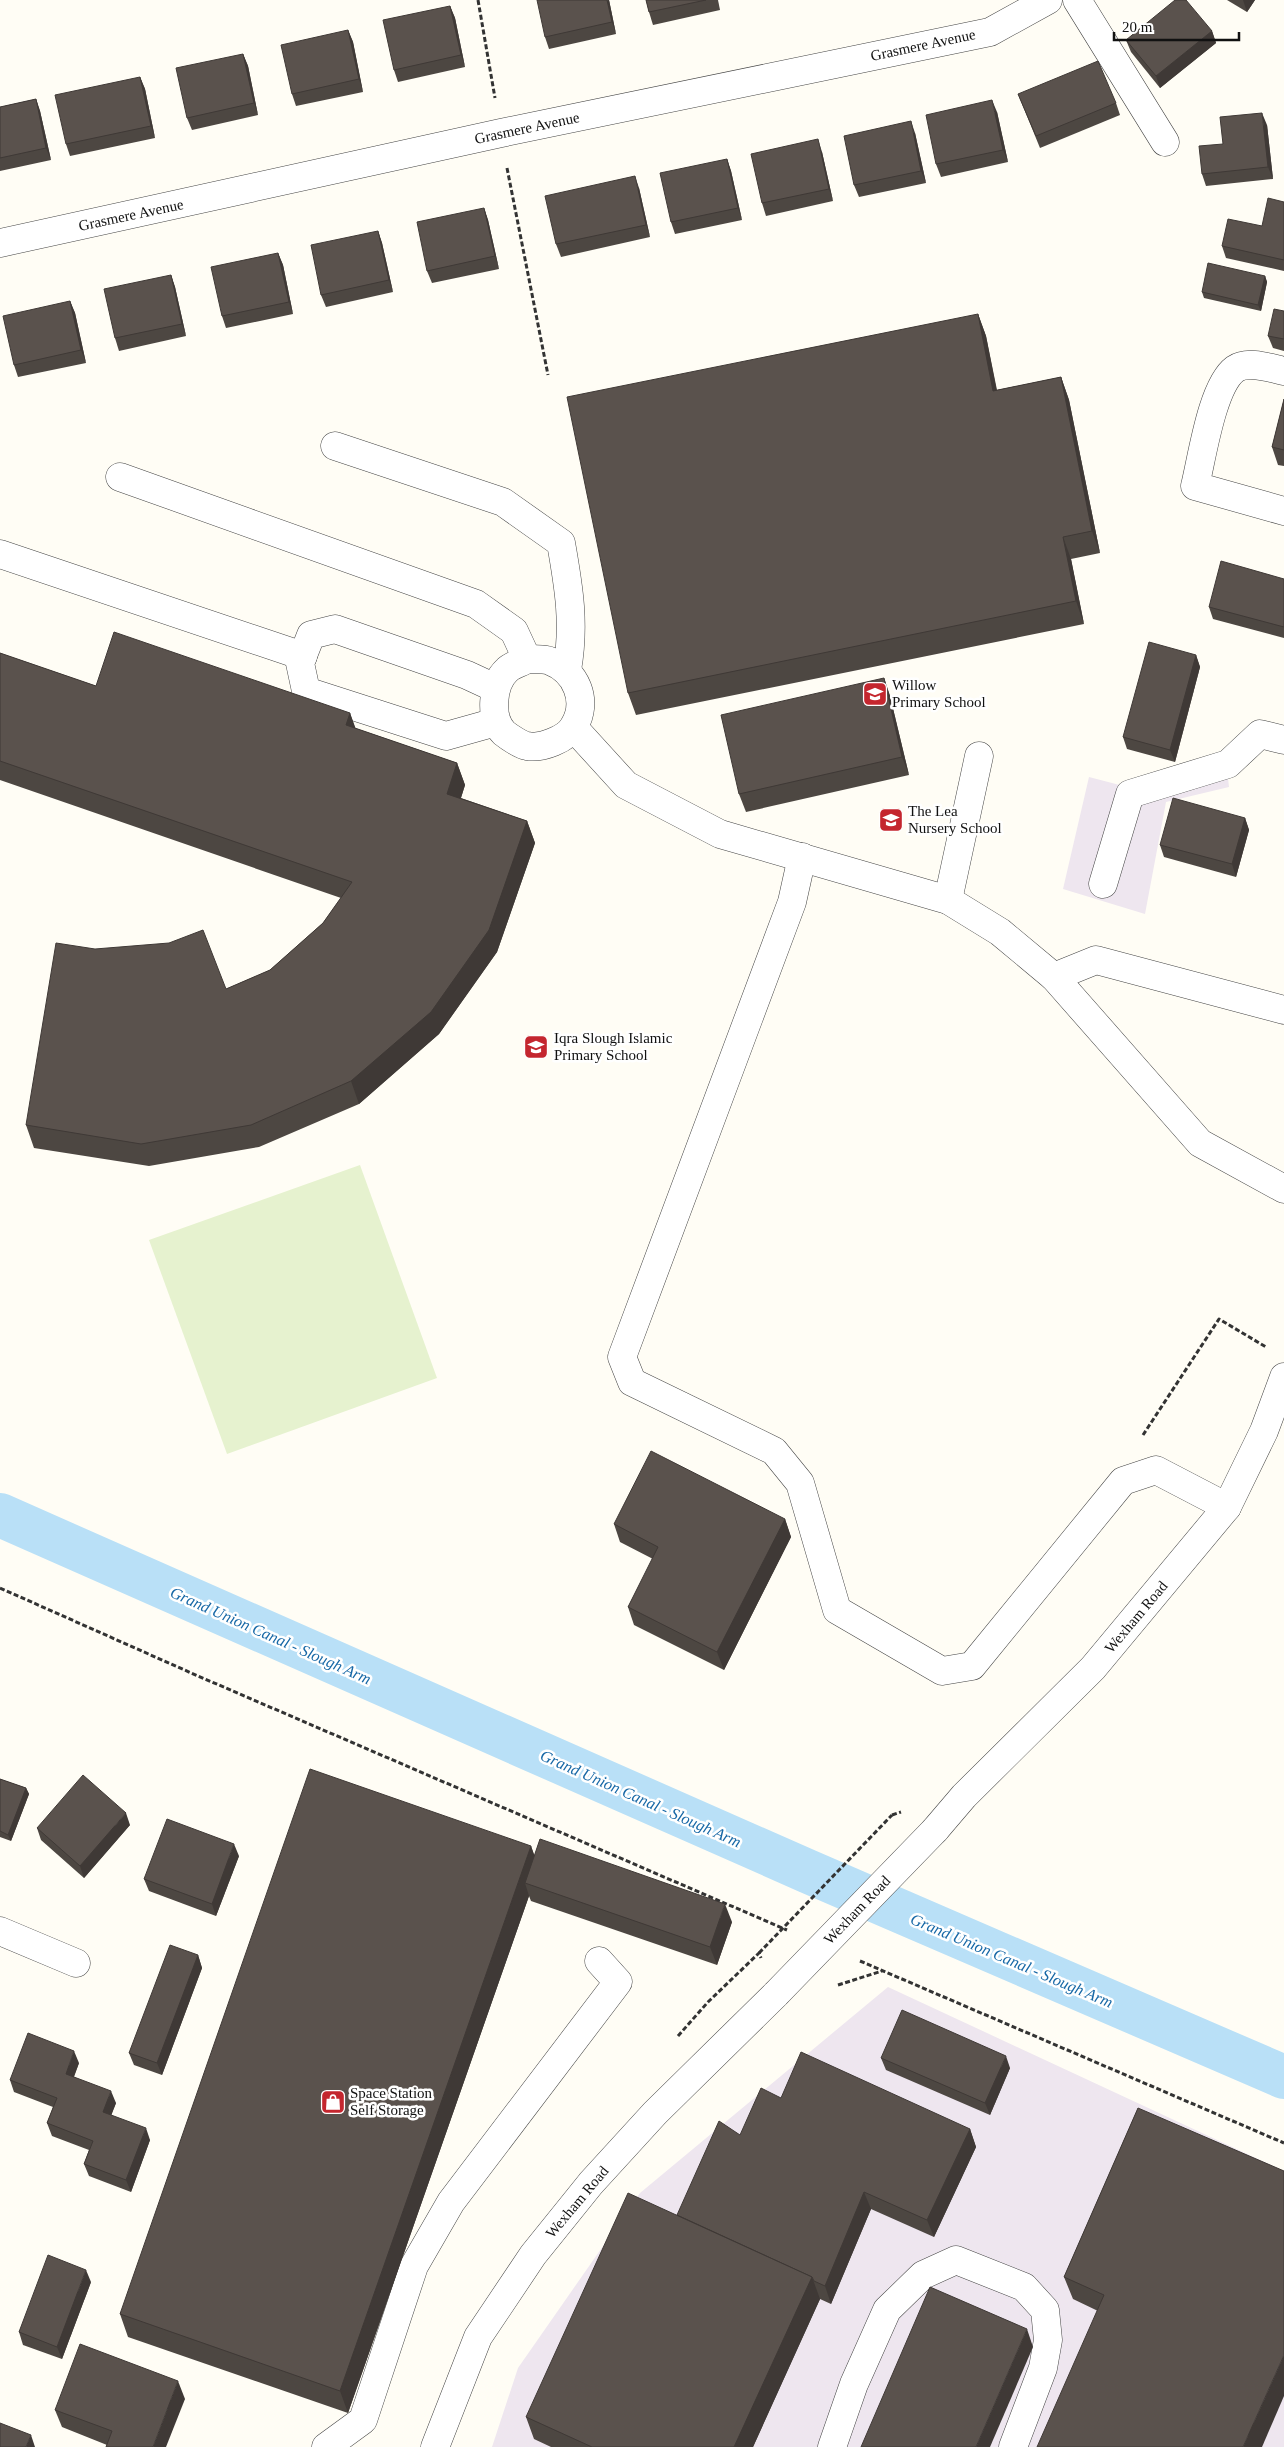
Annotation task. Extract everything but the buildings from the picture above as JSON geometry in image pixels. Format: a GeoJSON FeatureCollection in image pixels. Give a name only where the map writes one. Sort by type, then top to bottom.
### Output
{"type":"FeatureCollection","features":[{"type":"Feature","properties":{"kind":"street","name":"Grasmere Avenue"},"geometry":{"type":"LineString","coordinates":[[0,243],[501,133],[990,32],[1048,0]]}},
{"type":"Feature","properties":{"kind":"street"},"geometry":{"type":"LineString","coordinates":[[1077,0],[1165,142]]}},
{"type":"Feature","properties":{"kind":"street"},"geometry":{"type":"LineString","coordinates":[[1284,371],[1258,365],[1245,365],[1234,370],[1218,390],[1195,486],[1284,511]]}},
{"type":"Feature","properties":{"kind":"street"},"geometry":{"type":"LineString","coordinates":[[334,446],[503,502],[561,543],[571,603],[571,648],[567,670]]}},
{"type":"Feature","properties":{"kind":"street"},"geometry":{"type":"LineString","coordinates":[[120,477],[476,604],[514,632],[527,659]]}},
{"type":"Feature","properties":{"kind":"street"},"geometry":{"type":"LineString","coordinates":[[0,554],[303,656]]}},
{"type":"Feature","properties":{"kind":"street"},"geometry":{"type":"LineString","coordinates":[[495,688],[467,675],[335,629],[311,635],[300,663],[306,691],[446,736],[496,722]]}},
{"type":"Feature","properties":{"kind":"street"},"geometry":{"type":"LineString","coordinates":[[527,659],[548,660],[567,670],[578,688],[581,708],[574,728],[553,744],[527,746],[504,733],[496,722],[495,688],[507,670],[527,659]]}},
{"type":"Feature","properties":{"kind":"street"},"geometry":{"type":"LineString","coordinates":[[574,728],[626,786],[720,834],[948,900],[1000,932],[1054,977],[1200,1143],[1284,1189]]}},
{"type":"Feature","properties":{"kind":"street"},"geometry":{"type":"LineString","coordinates":[[1103,884],[1130,794],[1228,764],[1272,737]]}},
{"type":"Feature","properties":{"kind":"street"},"geometry":{"type":"LineString","coordinates":[[948,900],[979,756]]}},
{"type":"Feature","properties":{"kind":"street"},"geometry":{"type":"LineString","coordinates":[[802,857],[792,902],[622,1357],[632,1382],[774,1451],[800,1483],[838,1610],[942,1671],[972,1666],[1123,1481],[1156,1470],[1227,1507]]}},
{"type":"Feature","properties":{"kind":"street"},"geometry":{"type":"LineString","coordinates":[[1054,977],[1096,960],[1284,1010]]}},
{"type":"Feature","properties":{"kind":"street","name":"Wexham Road"},"geometry":{"type":"LineString","coordinates":[[436,2447],[478,2337],[533,2255],[591,2183],[655,2113],[776,1994],[935,1830],[964,1796],[1094,1668],[1227,1507],[1264,1430],[1284,1377]]}},
{"type":"Feature","properties":{"kind":"street"},"geometry":{"type":"LineString","coordinates":[[0,1931],[76,1963]]}},
{"type":"Feature","properties":{"kind":"street"},"geometry":{"type":"LineString","coordinates":[[326,2447],[363,2420],[414,2266],[451,2202],[618,1982],[599,1961]]}},
{"type":"Feature","properties":{"kind":"street"},"geometry":{"type":"LineString","coordinates":[[832,2447],[854,2384],[887,2310],[923,2275],[956,2260],[1024,2287],[1045,2310],[1048,2340],[1043,2368],[1013,2447]]}},
{"type":"Feature","properties":{"kind":"path"},"geometry":{"type":"LineString","coordinates":[[478,0],[501,133],[548,375]]}},
{"type":"Feature","properties":{"kind":"path"},"geometry":{"type":"LineString","coordinates":[[1123,1481],[1140,1440],[1219,1319],[1272,1350]]}},
{"type":"Feature","properties":{"kind":"path"},"geometry":{"type":"LineString","coordinates":[[0,1588],[198,1676],[791,1931]]}},
{"type":"Feature","properties":{"kind":"path"},"geometry":{"type":"LineString","coordinates":[[759,1953],[892,1815]]}},
{"type":"Feature","properties":{"kind":"path"},"geometry":{"type":"LineString","coordinates":[[855,1959],[1284,2143]]}},
{"type":"Feature","properties":{"kind":"shaded area"},"geometry":{"type":"Polygon","coordinates":[[[1227,769],[1229,787],[1166,802],[1145,914],[1063,889],[1089,777],[1135,789],[1227,769]]]}},
{"type":"Feature","properties":{"kind":"shaded area"},"geometry":{"type":"Polygon","coordinates":[[[888,1987],[1284,2171],[1284,2447],[492,2447],[518,2368],[640,2193],[888,1987]]]}},
{"type":"Feature","properties":{"kind":"green space"},"geometry":{"type":"Polygon","coordinates":[[[360,1165],[437,1378],[227,1454],[149,1240],[360,1165]]]}},
{"type":"Feature","properties":{"kind":"waterway","name":"Grand Union Canal - Slough Arm"},"geometry":{"type":"LineString","coordinates":[[0,1515],[807,1871],[1284,2077]]}},
{"type":"Feature","properties":{"kind":"place","name":"Willow Primary School"},"geometry":{"type":"Point","coordinates":[875,694]}},
{"type":"Feature","properties":{"kind":"place","name":"The Lea Nursery School"},"geometry":{"type":"Point","coordinates":[891,820]}},
{"type":"Feature","properties":{"kind":"place","name":"Iqra Slough Islamic Primary School"},"geometry":{"type":"Point","coordinates":[536,1047]}},
{"type":"Feature","properties":{"kind":"place","name":"Space Station Self Storage"},"geometry":{"type":"Point","coordinates":[333,2102]}}]}
